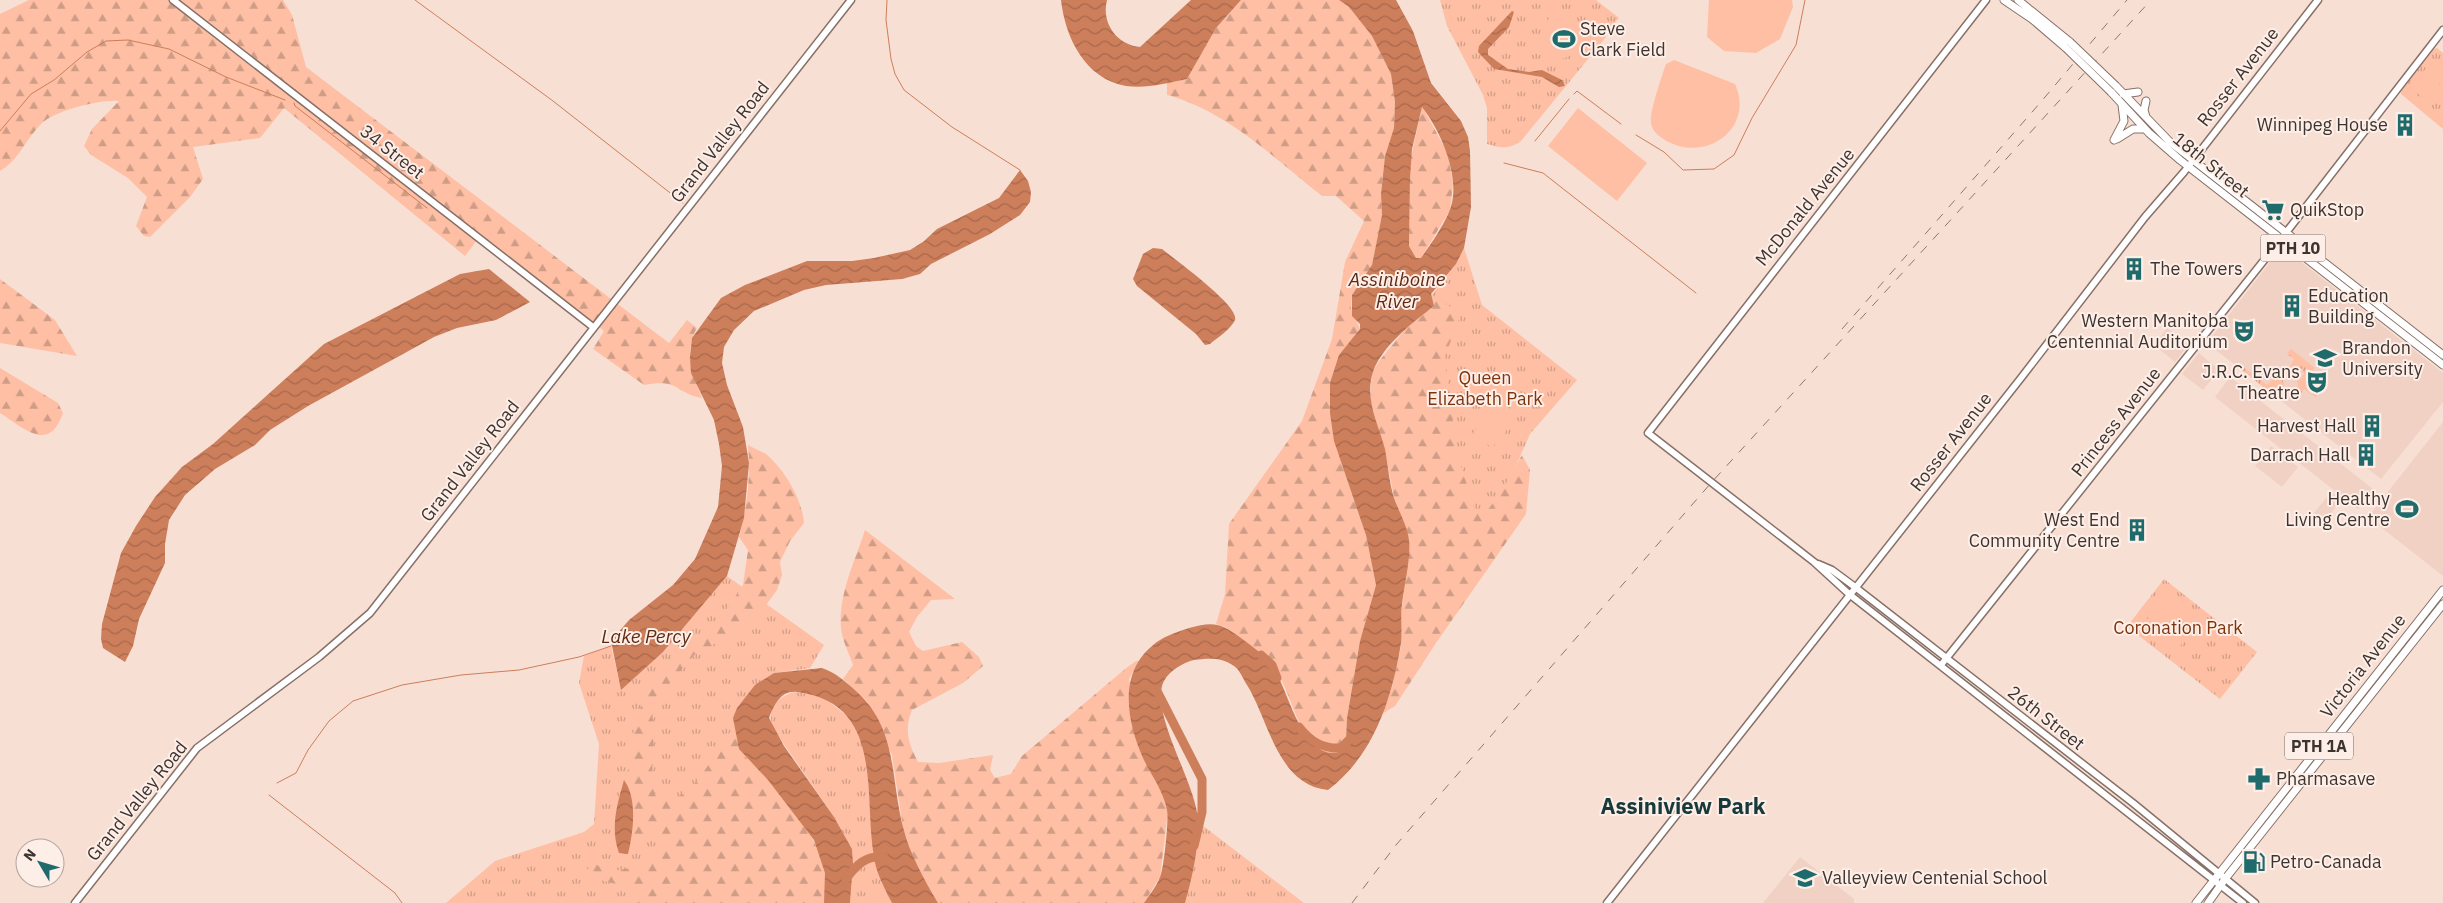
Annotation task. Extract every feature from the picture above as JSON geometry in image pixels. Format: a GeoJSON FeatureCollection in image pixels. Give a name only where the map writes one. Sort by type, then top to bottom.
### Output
{"type":"FeatureCollection","features":[{"type":"Feature","properties":{"kind":"main road","name":"PTH 10"},"geometry":{"type":"LineString","coordinates":[[2004,0],[2068,45]]}},
{"type":"Feature","properties":{"kind":"main road","name":"PTH 10"},"geometry":{"type":"LineString","coordinates":[[2018,0],[2068,45]]}},
{"type":"Feature","properties":{"kind":"main road","name":"18th Street"},"geometry":{"type":"LineString","coordinates":[[2068,45],[2113,89],[2122,105],[2145,129],[2286,232],[2443,355]]}},
{"type":"Feature","properties":{"kind":"main road","name":"18th Street"},"geometry":{"type":"LineString","coordinates":[[2113,89],[2123,94],[2190,163],[2281,239],[2443,365]]}},
{"type":"Feature","properties":{"kind":"main road"},"geometry":{"type":"LineString","coordinates":[[2123,94],[2138,92]]}},
{"type":"Feature","properties":{"kind":"main road"},"geometry":{"type":"LineString","coordinates":[[2146,101],[2144,110],[2147,120]]}},
{"type":"Feature","properties":{"kind":"main road"},"geometry":{"type":"LineString","coordinates":[[2122,105],[2124,121],[2114,140],[2133,128],[2145,129]]}},
{"type":"Feature","properties":{"kind":"main road","name":"Victoria Avenue"},"geometry":{"type":"LineString","coordinates":[[2208,903],[2219,879],[2443,590]]}},
{"type":"Feature","properties":{"kind":"main road","name":"Victoria Avenue"},"geometry":{"type":"LineString","coordinates":[[2196,903],[2219,879],[2443,604]]}},
{"type":"Feature","properties":{"kind":"street","name":"34 Street"},"geometry":{"type":"LineString","coordinates":[[173,0],[593,327]]}},
{"type":"Feature","properties":{"kind":"street","name":"Grand Valley Road"},"geometry":{"type":"LineString","coordinates":[[76,903],[198,748],[337,643],[370,613],[851,0]]}},
{"type":"Feature","properties":{"kind":"street","name":"McDonald Avenue"},"geometry":{"type":"LineString","coordinates":[[1648,433],[1986,0]]}},
{"type":"Feature","properties":{"kind":"street","name":"Rosser Avenue"},"geometry":{"type":"LineString","coordinates":[[1607,903],[2021,378],[2145,217],[2190,163],[2318,0]]}},
{"type":"Feature","properties":{"kind":"street","name":"Princess Avenue"},"geometry":{"type":"LineString","coordinates":[[1940,666],[2281,239],[2443,30]]}},
{"type":"Feature","properties":{"kind":"street","name":"26th Street"},"geometry":{"type":"LineString","coordinates":[[1648,433],[1814,562],[1849,594],[1940,666],[2251,902]]}},
{"type":"Feature","properties":{"kind":"street","name":"26th Street"},"geometry":{"type":"LineString","coordinates":[[1814,562],[1832,570],[1855,587],[2132,803],[2219,879],[2243,903]]}},
{"type":"Feature","properties":{"kind":"shaded area","name":"Brandon University"},"geometry":{"type":"Polygon","coordinates":[[[2282,247],[2443,373],[2443,402],[2381,479],[2207,343],[2282,247]]]}},
{"type":"Feature","properties":{"kind":"shaded area"},"geometry":{"type":"Polygon","coordinates":[[[2167,328],[2188,345],[2175,362],[2154,345],[2167,328]]]}},
{"type":"Feature","properties":{"kind":"shaded area"},"geometry":{"type":"Polygon","coordinates":[[[2199,353],[2219,370],[2203,390],[2182,374],[2199,353]]]}},
{"type":"Feature","properties":{"kind":"shaded area"},"geometry":{"type":"Polygon","coordinates":[[[2230,377],[2373,489],[2358,509],[2215,397],[2230,377]]]}},
{"type":"Feature","properties":{"kind":"shaded area","name":"Brandon University"},"geometry":{"type":"Polygon","coordinates":[[[2443,422],[2443,576],[2368,517],[2443,422]]]}},
{"type":"Feature","properties":{"kind":"shaded area"},"geometry":{"type":"Polygon","coordinates":[[[2271,446],[2298,467],[2282,487],[2255,466],[2271,446]]]}},
{"type":"Feature","properties":{"kind":"shaded area"},"geometry":{"type":"Polygon","coordinates":[[[2331,492],[2341,500],[2325,521],[2314,513],[2331,492]]]}},
{"type":"Feature","properties":{"kind":"shaded area","name":"Valleyview Centenial School"},"geometry":{"type":"Polygon","coordinates":[[[1800,857],[1854,899],[1854,903],[1763,903],[1800,857]]]}},
{"type":"Feature","properties":{"kind":"green space"},"geometry":{"type":"Polygon","coordinates":[[[29,0],[283,0],[292,15],[306,67],[669,343],[687,320],[697,328],[693,336],[690,354],[695,381],[702,398],[664,383],[644,385],[593,349],[604,331],[588,318],[480,236],[465,256],[284,108],[260,138],[193,147],[203,179],[190,197],[150,237],[144,236],[136,226],[147,197],[128,178],[91,155],[84,146],[92,129],[119,101],[101,102],[66,110],[47,119],[12,161],[0,171],[0,14],[29,0]]]}},
{"type":"Feature","properties":{"kind":"green space"},"geometry":{"type":"Polygon","coordinates":[[[1241,0],[1339,0],[1349,7],[1372,36],[1391,74],[1395,102],[1394,128],[1385,156],[1381,194],[1382,215],[1372,266],[1352,295],[1351,308],[1360,329],[1355,335],[1366,535],[1376,585],[1360,641],[1347,718],[1346,739],[1339,752],[1326,752],[1315,746],[1306,736],[1275,670],[1225,627],[1216,624],[1225,594],[1229,524],[1302,421],[1332,339],[1345,262],[1364,221],[1336,196],[1322,196],[1230,124],[1189,102],[1167,95],[1167,83],[1187,79],[1216,28],[1241,0]]]}},
{"type":"Feature","properties":{"kind":"green space"},"geometry":{"type":"Polygon","coordinates":[[[1440,0],[1596,0],[1619,18],[1605,34],[1606,37],[1521,141],[1512,146],[1500,147],[1487,144],[1487,108],[1483,95],[1447,26],[1440,0]]]}},
{"type":"Feature","properties":{"kind":"green space"},"geometry":{"type":"Polygon","coordinates":[[[1709,0],[1792,0],[1793,7],[1780,39],[1756,53],[1724,51],[1707,37],[1709,0]]]}},
{"type":"Feature","properties":{"kind":"green space","name":"Steve Clark Field"},"geometry":{"type":"Polygon","coordinates":[[[1556,11],[1593,31],[1582,48],[1568,57],[1560,59],[1543,55],[1533,50],[1551,14],[1556,11]]]}},
{"type":"Feature","properties":{"kind":"green space"},"geometry":{"type":"Polygon","coordinates":[[[2437,48],[2443,53],[2443,129],[2401,94],[2401,91],[2433,49],[2437,48]]]}},
{"type":"Feature","properties":{"kind":"green space"},"geometry":{"type":"Polygon","coordinates":[[[1674,60],[1735,84],[1740,101],[1738,116],[1732,129],[1721,139],[1708,145],[1693,148],[1677,146],[1660,136],[1652,128],[1652,111],[1659,85],[1666,64],[1674,60]]]}},
{"type":"Feature","properties":{"kind":"green space"},"geometry":{"type":"Polygon","coordinates":[[[2427,67],[2442,80],[2430,95],[2428,94],[2424,99],[2411,88],[2427,67]]]}},
{"type":"Feature","properties":{"kind":"green space"},"geometry":{"type":"Polygon","coordinates":[[[1422,106],[1448,154],[1453,184],[1450,210],[1421,258],[1416,258],[1409,246],[1410,163],[1422,106]]]}},
{"type":"Feature","properties":{"kind":"green space"},"geometry":{"type":"Polygon","coordinates":[[[1578,108],[1647,163],[1617,201],[1548,146],[1578,108]]]}},
{"type":"Feature","properties":{"kind":"green space","name":"Queen Elizabeth Park"},"geometry":{"type":"Polygon","coordinates":[[[1464,248],[1482,305],[1577,380],[1530,434],[1475,558],[1403,332],[1456,264],[1464,248]]]}},
{"type":"Feature","properties":{"kind":"green space"},"geometry":{"type":"Polygon","coordinates":[[[0,279],[55,320],[77,356],[0,343],[0,279]]]}},
{"type":"Feature","properties":{"kind":"green space"},"geometry":{"type":"Polygon","coordinates":[[[1431,294],[1461,314],[1445,356],[1457,453],[1476,514],[1485,513],[1498,497],[1522,455],[1530,470],[1526,514],[1436,643],[1395,706],[1382,714],[1392,687],[1401,647],[1401,618],[1409,541],[1394,497],[1384,447],[1379,435],[1371,400],[1371,382],[1373,371],[1380,360],[1403,332],[1434,306],[1431,294]]]}},
{"type":"Feature","properties":{"kind":"green space"},"geometry":{"type":"Polygon","coordinates":[[[2291,349],[2315,368],[2313,370],[2314,375],[2309,383],[2316,390],[2317,398],[2304,389],[2296,400],[2286,392],[2286,389],[2298,387],[2297,381],[2304,374],[2302,369],[2298,368],[2290,376],[2283,373],[2288,370],[2294,359],[2287,354],[2291,349]]]}},
{"type":"Feature","properties":{"kind":"green space"},"geometry":{"type":"Polygon","coordinates":[[[2243,367],[2267,385],[2277,375],[2282,377],[2284,387],[2267,390],[2241,369],[2243,367]]]}},
{"type":"Feature","properties":{"kind":"green space"},"geometry":{"type":"Polygon","coordinates":[[[0,368],[58,403],[63,413],[51,432],[43,435],[35,434],[0,413],[0,368]]]}},
{"type":"Feature","properties":{"kind":"green space"},"geometry":{"type":"Polygon","coordinates":[[[1499,400],[1518,416],[1492,448],[1473,433],[1499,400]]]}},
{"type":"Feature","properties":{"kind":"green space"},"geometry":{"type":"Polygon","coordinates":[[[748,445],[766,454],[780,468],[800,504],[804,523],[790,541],[780,562],[782,575],[777,590],[752,624],[694,655],[666,688],[651,702],[654,730],[652,777],[655,795],[661,800],[673,798],[684,793],[694,784],[735,726],[745,756],[794,811],[817,847],[826,876],[824,903],[629,903],[630,888],[590,877],[586,871],[593,864],[617,870],[633,866],[651,853],[663,837],[661,833],[655,830],[644,838],[631,839],[630,788],[624,780],[629,767],[635,720],[656,672],[665,661],[683,647],[706,635],[723,615],[743,585],[748,550],[739,537],[748,491],[748,445]]]}},
{"type":"Feature","properties":{"kind":"green space"},"geometry":{"type":"Polygon","coordinates":[[[865,530],[955,599],[931,600],[917,617],[909,632],[916,646],[923,651],[962,642],[979,657],[983,666],[963,683],[912,710],[908,724],[908,736],[918,762],[939,763],[993,755],[990,770],[995,778],[1011,774],[1022,756],[1125,669],[1139,661],[1129,679],[1143,757],[1160,788],[1168,811],[1160,877],[1144,903],[938,903],[916,865],[903,828],[892,755],[866,700],[843,679],[853,665],[841,628],[842,603],[848,578],[865,530]]]}},
{"type":"Feature","properties":{"kind":"green space"},"geometry":{"type":"Polygon","coordinates":[[[727,576],[824,645],[810,668],[774,673],[755,685],[824,903],[446,903],[495,861],[584,832],[594,824],[599,744],[579,683],[584,656],[611,646],[621,689],[663,652],[727,576]]]}},
{"type":"Feature","properties":{"kind":"green space","name":"Coronation Park"},"geometry":{"type":"Polygon","coordinates":[[[2164,579],[2257,652],[2220,699],[2129,628],[2129,624],[2164,579]]]}},
{"type":"Feature","properties":{"kind":"green space"},"geometry":{"type":"Polygon","coordinates":[[[2170,591],[2185,614],[2187,628],[2176,654],[2145,629],[2145,622],[2170,591]]]}},
{"type":"Feature","properties":{"kind":"green space"},"geometry":{"type":"Polygon","coordinates":[[[794,692],[817,695],[827,700],[848,717],[857,728],[866,752],[874,858],[892,903],[850,903],[853,863],[852,849],[834,817],[773,728],[771,721],[774,705],[782,697],[794,692]]]}},
{"type":"Feature","properties":{"kind":"green space"},"geometry":{"type":"Polygon","coordinates":[[[1198,822],[1304,903],[1185,903],[1191,878],[1198,822]]]}},
{"type":"Feature","properties":{"kind":"water"},"geometry":{"type":"Polygon","coordinates":[[[1061,0],[1107,0],[1106,17],[1113,31],[1124,42],[1140,47],[1191,0],[1241,0],[1216,28],[1187,79],[1141,87],[1126,86],[1112,82],[1099,75],[1088,65],[1073,42],[1067,28],[1061,0]]]}},
{"type":"Feature","properties":{"kind":"water","name":"Assiniboine River"},"geometry":{"type":"Polygon","coordinates":[[[1339,0],[1396,0],[1413,31],[1431,83],[1461,121],[1468,137],[1470,151],[1471,207],[1464,248],[1456,264],[1431,294],[1434,306],[1390,344],[1377,363],[1371,382],[1371,402],[1385,449],[1392,492],[1405,524],[1409,540],[1408,563],[1401,610],[1401,644],[1396,669],[1385,708],[1368,745],[1357,762],[1328,790],[1311,785],[1297,776],[1286,764],[1277,749],[1255,699],[1240,672],[1234,666],[1220,660],[1199,659],[1186,663],[1169,674],[1164,681],[1161,694],[1162,710],[1167,729],[1196,806],[1198,821],[1196,852],[1185,903],[1144,903],[1157,884],[1162,872],[1166,844],[1167,810],[1163,796],[1137,744],[1130,714],[1129,699],[1130,684],[1134,670],[1141,657],[1152,646],[1169,635],[1189,628],[1204,624],[1222,626],[1256,649],[1273,667],[1299,724],[1316,747],[1327,752],[1339,752],[1346,739],[1347,718],[1360,641],[1376,585],[1366,535],[1334,441],[1330,413],[1330,383],[1339,355],[1360,329],[1360,324],[1352,316],[1352,295],[1372,265],[1382,215],[1381,194],[1385,156],[1394,128],[1395,102],[1391,74],[1372,36],[1349,7],[1339,0]],[[1422,107],[1412,149],[1409,246],[1416,258],[1421,258],[1436,236],[1449,212],[1453,200],[1452,171],[1448,157],[1429,117],[1422,107]]]}},
{"type":"Feature","properties":{"kind":"water"},"geometry":{"type":"Polygon","coordinates":[[[1512,11],[1514,12],[1509,27],[1488,49],[1488,55],[1508,69],[1529,72],[1542,70],[1562,80],[1565,86],[1559,87],[1542,77],[1494,69],[1478,52],[1479,46],[1512,11]]]}},
{"type":"Feature","properties":{"kind":"water","name":"Lake Percy"},"geometry":{"type":"Polygon","coordinates":[[[1020,170],[1028,181],[1031,192],[1030,202],[1020,215],[990,234],[931,264],[920,274],[902,279],[826,285],[804,290],[754,311],[734,330],[724,347],[722,363],[727,385],[743,427],[749,463],[744,518],[727,576],[663,652],[621,690],[611,641],[629,620],[673,585],[695,559],[718,507],[722,466],[719,444],[714,420],[691,373],[690,357],[692,338],[721,298],[745,285],[807,261],[852,261],[910,250],[923,242],[937,229],[999,198],[1020,170]]]}},
{"type":"Feature","properties":{"kind":"water"},"geometry":{"type":"Polygon","coordinates":[[[1153,248],[1162,249],[1192,272],[1217,294],[1234,313],[1235,320],[1233,323],[1210,344],[1205,345],[1196,334],[1137,286],[1133,279],[1143,254],[1153,248]]]}},
{"type":"Feature","properties":{"kind":"water"},"geometry":{"type":"Polygon","coordinates":[[[489,269],[530,302],[496,320],[457,328],[434,337],[308,406],[270,430],[255,445],[215,469],[185,495],[169,520],[165,544],[165,563],[139,619],[133,646],[125,662],[103,648],[101,639],[102,624],[121,553],[155,497],[182,467],[213,444],[324,344],[460,274],[489,269]]]}},
{"type":"Feature","properties":{"kind":"water"},"geometry":{"type":"Polygon","coordinates":[[[822,668],[836,675],[856,691],[870,706],[879,721],[886,738],[903,827],[909,847],[938,903],[892,903],[875,863],[864,755],[857,732],[845,714],[825,700],[791,692],[779,699],[769,718],[784,746],[834,817],[852,849],[853,863],[850,903],[824,903],[825,873],[814,840],[768,780],[739,749],[733,718],[737,708],[755,685],[774,673],[822,668]]]}},
{"type":"Feature","properties":{"kind":"water"},"geometry":{"type":"Polygon","coordinates":[[[624,780],[633,806],[633,826],[628,854],[619,853],[615,835],[617,807],[624,780]]]}},
{"type":"Feature","properties":{"kind":"waterway"},"geometry":{"type":"LineString","coordinates":[[415,0],[553,101],[683,203]]}},
{"type":"Feature","properties":{"kind":"waterway"},"geometry":{"type":"LineString","coordinates":[[887,0],[886,20],[891,59],[895,74],[904,90],[952,127],[1020,170]]}},
{"type":"Feature","properties":{"kind":"waterway"},"geometry":{"type":"LineString","coordinates":[[1636,135],[1664,152],[1683,170],[1714,169],[1734,155],[1752,118],[1796,45],[1805,0]]}},
{"type":"Feature","properties":{"kind":"waterway"},"geometry":{"type":"LineString","coordinates":[[0,131],[31,94],[54,80],[87,52],[106,41],[128,40],[169,49],[226,77],[285,100]]}},
{"type":"Feature","properties":{"kind":"waterway"},"geometry":{"type":"LineString","coordinates":[[1574,94],[1577,91],[1621,124]]}},
{"type":"Feature","properties":{"kind":"waterway"},"geometry":{"type":"LineString","coordinates":[[1535,141],[1569,99]]}},
{"type":"Feature","properties":{"kind":"waterway"},"geometry":{"type":"LineString","coordinates":[[294,103],[295,106],[427,208]]}},
{"type":"Feature","properties":{"kind":"waterway"},"geometry":{"type":"LineString","coordinates":[[1504,163],[1543,173],[1696,293]]}},
{"type":"Feature","properties":{"kind":"waterway"},"geometry":{"type":"LineString","coordinates":[[277,783],[296,773],[308,750],[329,721],[353,701],[402,685],[461,675],[519,670],[579,657],[611,646]]}},
{"type":"Feature","properties":{"kind":"waterway","name":"Assiniboine River"},"geometry":{"type":"LineString","coordinates":[[1261,655],[1272,665],[1277,678]]}},
{"type":"Feature","properties":{"kind":"waterway","name":"Assiniboine River"},"geometry":{"type":"LineString","coordinates":[[1156,689],[1202,779],[1202,812],[1194,846]]}},
{"type":"Feature","properties":{"kind":"waterway","name":"Assiniboine River"},"geometry":{"type":"LineString","coordinates":[[1299,727],[1312,740],[1328,747],[1341,748],[1349,740]]}},
{"type":"Feature","properties":{"kind":"waterway"},"geometry":{"type":"LineString","coordinates":[[269,795],[395,893],[402,903]]}},
{"type":"Feature","properties":{"kind":"waterway","name":"Assiniboine River"},"geometry":{"type":"LineString","coordinates":[[846,879],[854,869],[867,859],[884,857]]}},
{"type":"Feature","properties":{"kind":"railway"},"geometry":{"type":"LineString","coordinates":[[1842,329],[2040,103],[2127,0]]}},
{"type":"Feature","properties":{"kind":"railway"},"geometry":{"type":"LineString","coordinates":[[1352,903],[1396,845],[1711,483],[2151,0]]}},
{"type":"Feature","properties":{"kind":"place","name":"Steve Clark Field"},"geometry":{"type":"Point","coordinates":[1564,39]}},
{"type":"Feature","properties":{"kind":"place","name":"Winnipeg House"},"geometry":{"type":"Point","coordinates":[2405,125]}},
{"type":"Feature","properties":{"kind":"place","name":"QuikStop"},"geometry":{"type":"Point","coordinates":[2273,210]}},
{"type":"Feature","properties":{"kind":"place","name":"The Towers"},"geometry":{"type":"Point","coordinates":[2134,269]}},
{"type":"Feature","properties":{"kind":"place","name":"Education Building"},"geometry":{"type":"Point","coordinates":[2292,306]}},
{"type":"Feature","properties":{"kind":"place","name":"Western Manitoba Centennial Auditorium"},"geometry":{"type":"Point","coordinates":[2244,331]}},
{"type":"Feature","properties":{"kind":"place","name":"Brandon University"},"geometry":{"type":"Point","coordinates":[2325,358]}},
{"type":"Feature","properties":{"kind":"place","name":"J.R.C. Evans Theatre"},"geometry":{"type":"Point","coordinates":[2317,382]}},
{"type":"Feature","properties":{"kind":"place","name":"Harvest Hall"},"geometry":{"type":"Point","coordinates":[2372,426]}},
{"type":"Feature","properties":{"kind":"place","name":"Darrach Hall"},"geometry":{"type":"Point","coordinates":[2366,455]}},
{"type":"Feature","properties":{"kind":"place","name":"Healthy Living Centre"},"geometry":{"type":"Point","coordinates":[2407,509]}},
{"type":"Feature","properties":{"kind":"place","name":"West End Community Centre"},"geometry":{"type":"Point","coordinates":[2137,530]}},
{"type":"Feature","properties":{"kind":"place","name":"Pharmasave"},"geometry":{"type":"Point","coordinates":[2259,779]}},
{"type":"Feature","properties":{"kind":"place","name":"Petro-Canada"},"geometry":{"type":"Point","coordinates":[2254,862]}},
{"type":"Feature","properties":{"kind":"place","name":"Valleyview Centenial School"},"geometry":{"type":"Point","coordinates":[1805,878]}},
{"type":"Feature","properties":{"kind":"district","name":"Assiniview Park"},"geometry":{"type":"Point","coordinates":[1683,806]}}]}
